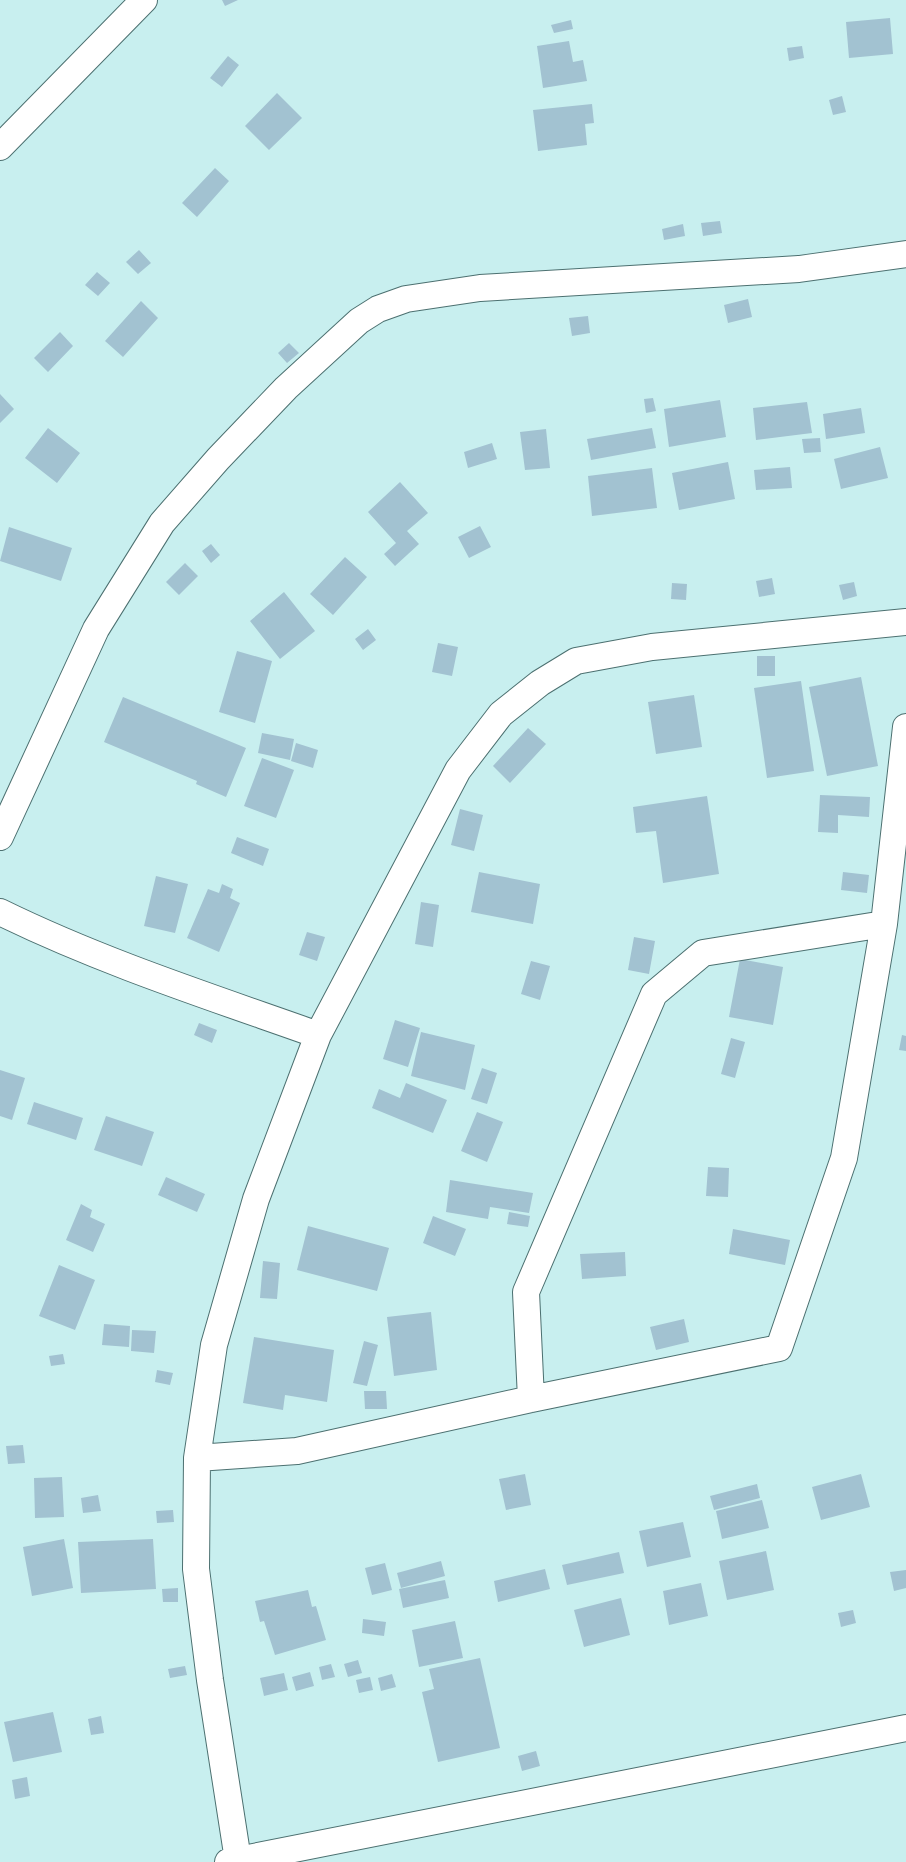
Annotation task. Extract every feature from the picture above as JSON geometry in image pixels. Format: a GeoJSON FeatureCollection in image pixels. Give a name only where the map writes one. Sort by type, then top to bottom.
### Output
{"type":"FeatureCollection","features":[{"type":"Feature","properties":{"kind":"street"},"geometry":{"type":"LineString","coordinates":[[0,146],[144,0]]}},
{"type":"Feature","properties":{"kind":"street"},"geometry":{"type":"LineString","coordinates":[[0,837],[96,629],[162,523],[286,388],[378,309],[406,299],[480,289],[799,269],[906,254]]}},
{"type":"Feature","properties":{"kind":"street"},"geometry":{"type":"LineString","coordinates":[[906,622],[652,647],[576,661],[540,683],[501,714],[458,769],[318,1035],[256,1199],[214,1345],[197,1458],[196,1569],[233,1861],[906,1728]]}},
{"type":"Feature","properties":{"kind":"street"},"geometry":{"type":"LineString","coordinates":[[197,1458],[297,1451],[779,1348],[844,1158],[884,924],[906,727]]}},
{"type":"Feature","properties":{"kind":"street"},"geometry":{"type":"LineString","coordinates":[[0,912],[51,937],[145,974],[318,1035]]}},
{"type":"Feature","properties":{"kind":"street"},"geometry":{"type":"LineString","coordinates":[[531,1399],[526,1292],[654,994],[703,953],[884,924]]}},
{"type":"Feature","properties":{"kind":"building"},"geometry":{"type":"Polygon","coordinates":[[[222,0],[238,0],[225,6],[222,0]]]}},
{"type":"Feature","properties":{"kind":"building"},"geometry":{"type":"Polygon","coordinates":[[[890,18],[893,54],[849,58],[846,22],[890,18]]]}},
{"type":"Feature","properties":{"kind":"building"},"geometry":{"type":"Polygon","coordinates":[[[571,20],[573,29],[554,33],[551,25],[571,20]]]}},
{"type":"Feature","properties":{"kind":"building"},"geometry":{"type":"Polygon","coordinates":[[[569,41],[573,62],[583,60],[587,81],[543,88],[537,46],[569,41]]]}},
{"type":"Feature","properties":{"kind":"building"},"geometry":{"type":"Polygon","coordinates":[[[802,46],[804,58],[789,61],[787,48],[802,46]]]}},
{"type":"Feature","properties":{"kind":"building"},"geometry":{"type":"Polygon","coordinates":[[[228,56],[239,65],[222,87],[210,78],[228,56]]]}},
{"type":"Feature","properties":{"kind":"building"},"geometry":{"type":"Polygon","coordinates":[[[277,93],[302,118],[269,150],[245,126],[277,93]]]}},
{"type":"Feature","properties":{"kind":"building"},"geometry":{"type":"Polygon","coordinates":[[[842,96],[846,112],[833,115],[829,100],[842,96]]]}},
{"type":"Feature","properties":{"kind":"building"},"geometry":{"type":"Polygon","coordinates":[[[592,104],[594,123],[585,124],[587,145],[538,151],[533,110],[592,104]]]}},
{"type":"Feature","properties":{"kind":"building"},"geometry":{"type":"Polygon","coordinates":[[[215,168],[229,181],[197,217],[182,203],[215,168]]]}},
{"type":"Feature","properties":{"kind":"building"},"geometry":{"type":"Polygon","coordinates":[[[720,221],[722,233],[703,236],[701,223],[720,221]]]}},
{"type":"Feature","properties":{"kind":"building"},"geometry":{"type":"Polygon","coordinates":[[[683,224],[685,236],[664,240],[662,229],[683,224]]]}},
{"type":"Feature","properties":{"kind":"building"},"geometry":{"type":"Polygon","coordinates":[[[139,250],[151,263],[138,274],[126,262],[139,250]]]}},
{"type":"Feature","properties":{"kind":"building"},"geometry":{"type":"Polygon","coordinates":[[[97,272],[110,283],[98,296],[85,285],[97,272]]]}},
{"type":"Feature","properties":{"kind":"building"},"geometry":{"type":"Polygon","coordinates":[[[748,299],[752,317],[728,323],[724,305],[748,299]]]}},
{"type":"Feature","properties":{"kind":"building"},"geometry":{"type":"Polygon","coordinates":[[[141,301],[158,318],[123,357],[105,341],[141,301]]]}},
{"type":"Feature","properties":{"kind":"building"},"geometry":{"type":"Polygon","coordinates":[[[588,316],[590,333],[572,336],[569,318],[588,316]]]}},
{"type":"Feature","properties":{"kind":"building"},"geometry":{"type":"Polygon","coordinates":[[[60,332],[73,346],[48,372],[34,358],[60,332]]]}},
{"type":"Feature","properties":{"kind":"building"},"geometry":{"type":"Polygon","coordinates":[[[289,343],[299,353],[287,363],[278,353],[289,343]]]}},
{"type":"Feature","properties":{"kind":"building"},"geometry":{"type":"Polygon","coordinates":[[[0,394],[14,409],[0,423],[0,394]]]}},
{"type":"Feature","properties":{"kind":"building"},"geometry":{"type":"Polygon","coordinates":[[[653,398],[656,411],[646,413],[644,399],[653,398]]]}},
{"type":"Feature","properties":{"kind":"building"},"geometry":{"type":"Polygon","coordinates":[[[720,400],[726,437],[669,447],[664,409],[720,400]]]}},
{"type":"Feature","properties":{"kind":"building"},"geometry":{"type":"Polygon","coordinates":[[[807,402],[812,433],[756,440],[753,408],[807,402]]]}},
{"type":"Feature","properties":{"kind":"building"},"geometry":{"type":"Polygon","coordinates":[[[861,408],[865,433],[826,439],[823,414],[861,408]]]}},
{"type":"Feature","properties":{"kind":"building"},"geometry":{"type":"Polygon","coordinates":[[[48,428],[80,453],[57,483],[25,458],[48,428]]]}},
{"type":"Feature","properties":{"kind":"building"},"geometry":{"type":"Polygon","coordinates":[[[652,428],[656,448],[591,460],[587,439],[652,428]]]}},
{"type":"Feature","properties":{"kind":"building"},"geometry":{"type":"Polygon","coordinates":[[[546,429],[550,468],[525,470],[520,432],[546,429]]]}},
{"type":"Feature","properties":{"kind":"building"},"geometry":{"type":"Polygon","coordinates":[[[820,438],[821,452],[804,453],[802,439],[820,438]]]}},
{"type":"Feature","properties":{"kind":"building"},"geometry":{"type":"Polygon","coordinates":[[[492,443],[497,459],[468,468],[464,452],[492,443]]]}},
{"type":"Feature","properties":{"kind":"building"},"geometry":{"type":"Polygon","coordinates":[[[880,447],[888,478],[841,489],[834,459],[880,447]]]}},
{"type":"Feature","properties":{"kind":"building"},"geometry":{"type":"Polygon","coordinates":[[[728,462],[735,499],[679,510],[672,473],[728,462]]]}},
{"type":"Feature","properties":{"kind":"building"},"geometry":{"type":"Polygon","coordinates":[[[790,467],[792,488],[756,490],[754,470],[790,467]]]}},
{"type":"Feature","properties":{"kind":"building"},"geometry":{"type":"Polygon","coordinates":[[[652,468],[657,508],[592,516],[588,476],[652,468]]]}},
{"type":"Feature","properties":{"kind":"building"},"geometry":{"type":"Polygon","coordinates":[[[400,482],[428,513],[407,531],[419,544],[395,566],[384,554],[396,543],[368,512],[400,482]]]}},
{"type":"Feature","properties":{"kind":"building"},"geometry":{"type":"Polygon","coordinates":[[[480,526],[491,547],[469,558],[458,537],[480,526]]]}},
{"type":"Feature","properties":{"kind":"building"},"geometry":{"type":"Polygon","coordinates":[[[9,527],[72,548],[61,581],[0,561],[9,527]]]}},
{"type":"Feature","properties":{"kind":"building"},"geometry":{"type":"Polygon","coordinates":[[[211,544],[220,555],[211,563],[202,551],[211,544]]]}},
{"type":"Feature","properties":{"kind":"building"},"geometry":{"type":"Polygon","coordinates":[[[345,557],[367,577],[333,615],[310,594],[345,557]]]}},
{"type":"Feature","properties":{"kind":"building"},"geometry":{"type":"Polygon","coordinates":[[[185,563],[198,576],[179,595],[166,582],[185,563]]]}},
{"type":"Feature","properties":{"kind":"building"},"geometry":{"type":"Polygon","coordinates":[[[772,578],[775,594],[759,597],[756,581],[772,578]]]}},
{"type":"Feature","properties":{"kind":"building"},"geometry":{"type":"Polygon","coordinates":[[[854,582],[857,596],[843,600],[839,585],[854,582]]]}},
{"type":"Feature","properties":{"kind":"building"},"geometry":{"type":"Polygon","coordinates":[[[672,583],[687,584],[686,600],[671,599],[672,583]]]}},
{"type":"Feature","properties":{"kind":"building"},"geometry":{"type":"Polygon","coordinates":[[[284,592],[315,631],[280,659],[250,621],[284,592]]]}},
{"type":"Feature","properties":{"kind":"building"},"geometry":{"type":"Polygon","coordinates":[[[368,629],[376,640],[363,650],[355,639],[368,629]]]}},
{"type":"Feature","properties":{"kind":"building"},"geometry":{"type":"Polygon","coordinates":[[[438,643],[458,647],[452,676],[432,672],[438,643]]]}},
{"type":"Feature","properties":{"kind":"building"},"geometry":{"type":"Polygon","coordinates":[[[237,651],[272,661],[255,723],[219,712],[237,651]]]}},
{"type":"Feature","properties":{"kind":"building"},"geometry":{"type":"Polygon","coordinates":[[[757,656],[775,656],[775,676],[757,676],[757,656]]]}},
{"type":"Feature","properties":{"kind":"building"},"geometry":{"type":"Polygon","coordinates":[[[861,677],[878,766],[827,776],[809,687],[861,677]]]}},
{"type":"Feature","properties":{"kind":"building"},"geometry":{"type":"Polygon","coordinates":[[[801,681],[814,771],[767,778],[754,688],[801,681]]]}},
{"type":"Feature","properties":{"kind":"building"},"geometry":{"type":"Polygon","coordinates":[[[694,695],[702,747],[656,754],[648,702],[694,695]]]}},
{"type":"Feature","properties":{"kind":"building"},"geometry":{"type":"Polygon","coordinates":[[[123,697],[246,748],[226,797],[196,784],[197,781],[104,742],[123,697]]]}},
{"type":"Feature","properties":{"kind":"building"},"geometry":{"type":"Polygon","coordinates":[[[528,728],[546,744],[510,783],[493,766],[528,728]]]}},
{"type":"Feature","properties":{"kind":"building"},"geometry":{"type":"Polygon","coordinates":[[[262,733],[294,739],[290,760],[258,753],[262,733]]]}},
{"type":"Feature","properties":{"kind":"building"},"geometry":{"type":"Polygon","coordinates":[[[296,743],[318,750],[313,768],[291,761],[296,743]]]}},
{"type":"Feature","properties":{"kind":"building"},"geometry":{"type":"Polygon","coordinates":[[[262,758],[294,770],[276,818],[244,806],[262,758]]]}},
{"type":"Feature","properties":{"kind":"building"},"geometry":{"type":"Polygon","coordinates":[[[820,795],[870,797],[869,817],[838,815],[838,833],[818,832],[820,795]]]}},
{"type":"Feature","properties":{"kind":"building"},"geometry":{"type":"Polygon","coordinates":[[[707,796],[719,874],[663,883],[656,831],[636,833],[633,807],[707,796]]]}},
{"type":"Feature","properties":{"kind":"building"},"geometry":{"type":"Polygon","coordinates":[[[460,809],[483,815],[474,851],[451,845],[460,809]]]}},
{"type":"Feature","properties":{"kind":"building"},"geometry":{"type":"Polygon","coordinates":[[[237,837],[269,849],[263,866],[231,853],[237,837]]]}},
{"type":"Feature","properties":{"kind":"building"},"geometry":{"type":"Polygon","coordinates":[[[479,872],[540,884],[533,924],[471,912],[479,872]]]}},
{"type":"Feature","properties":{"kind":"building"},"geometry":{"type":"Polygon","coordinates":[[[843,872],[869,875],[867,893],[841,890],[843,872]]]}},
{"type":"Feature","properties":{"kind":"building"},"geometry":{"type":"Polygon","coordinates":[[[156,876],[188,884],[175,933],[144,926],[156,876]]]}},
{"type":"Feature","properties":{"kind":"building"},"geometry":{"type":"Polygon","coordinates":[[[222,884],[233,889],[230,898],[240,903],[219,952],[187,938],[208,889],[219,893],[222,884]]]}},
{"type":"Feature","properties":{"kind":"building"},"geometry":{"type":"Polygon","coordinates":[[[421,902],[439,905],[433,947],[415,944],[421,902]]]}},
{"type":"Feature","properties":{"kind":"building"},"geometry":{"type":"Polygon","coordinates":[[[307,932],[325,937],[317,961],[299,955],[307,932]]]}},
{"type":"Feature","properties":{"kind":"building"},"geometry":{"type":"Polygon","coordinates":[[[634,937],[655,941],[649,974],[628,970],[634,937]]]}},
{"type":"Feature","properties":{"kind":"building"},"geometry":{"type":"Polygon","coordinates":[[[740,959],[783,967],[773,1025],[729,1017],[740,959]]]}},
{"type":"Feature","properties":{"kind":"building"},"geometry":{"type":"Polygon","coordinates":[[[531,961],[550,966],[540,1000],[521,994],[531,961]]]}},
{"type":"Feature","properties":{"kind":"building"},"geometry":{"type":"Polygon","coordinates":[[[395,1020],[420,1028],[408,1067],[383,1059],[395,1020]]]}},
{"type":"Feature","properties":{"kind":"building"},"geometry":{"type":"Polygon","coordinates":[[[199,1023],[217,1030],[212,1043],[194,1035],[199,1023]]]}},
{"type":"Feature","properties":{"kind":"building"},"geometry":{"type":"Polygon","coordinates":[[[421,1032],[475,1045],[465,1090],[411,1076],[421,1032]]]}},
{"type":"Feature","properties":{"kind":"building"},"geometry":{"type":"Polygon","coordinates":[[[902,1035],[906,1036],[906,1051],[899,1050],[902,1035]]]}},
{"type":"Feature","properties":{"kind":"building"},"geometry":{"type":"Polygon","coordinates":[[[731,1038],[745,1042],[735,1078],[721,1074],[731,1038]]]}},
{"type":"Feature","properties":{"kind":"building"},"geometry":{"type":"Polygon","coordinates":[[[482,1068],[497,1073],[487,1104],[471,1099],[482,1068]]]}},
{"type":"Feature","properties":{"kind":"building"},"geometry":{"type":"Polygon","coordinates":[[[0,1070],[25,1078],[12,1120],[0,1116],[0,1070]]]}},
{"type":"Feature","properties":{"kind":"building"},"geometry":{"type":"Polygon","coordinates":[[[406,1083],[447,1100],[433,1133],[372,1108],[379,1089],[400,1098],[406,1083]]]}},
{"type":"Feature","properties":{"kind":"building"},"geometry":{"type":"Polygon","coordinates":[[[34,1102],[83,1118],[76,1140],[27,1124],[34,1102]]]}},
{"type":"Feature","properties":{"kind":"building"},"geometry":{"type":"Polygon","coordinates":[[[477,1112],[503,1122],[487,1162],[461,1151],[477,1112]]]}},
{"type":"Feature","properties":{"kind":"building"},"geometry":{"type":"Polygon","coordinates":[[[106,1116],[154,1132],[142,1166],[94,1150],[106,1116]]]}},
{"type":"Feature","properties":{"kind":"building"},"geometry":{"type":"Polygon","coordinates":[[[708,1167],[729,1168],[728,1197],[706,1196],[708,1167]]]}},
{"type":"Feature","properties":{"kind":"building"},"geometry":{"type":"Polygon","coordinates":[[[166,1177],[205,1194],[197,1212],[158,1195],[166,1177]]]}},
{"type":"Feature","properties":{"kind":"building"},"geometry":{"type":"Polygon","coordinates":[[[450,1180],[533,1193],[529,1213],[490,1207],[488,1219],[446,1212],[450,1180]]]}},
{"type":"Feature","properties":{"kind":"building"},"geometry":{"type":"Polygon","coordinates":[[[81,1204],[92,1210],[90,1217],[105,1224],[93,1252],[66,1240],[81,1204]]]}},
{"type":"Feature","properties":{"kind":"building"},"geometry":{"type":"Polygon","coordinates":[[[509,1212],[530,1216],[528,1227],[507,1224],[509,1212]]]}},
{"type":"Feature","properties":{"kind":"building"},"geometry":{"type":"Polygon","coordinates":[[[433,1216],[466,1229],[455,1256],[423,1243],[433,1216]]]}},
{"type":"Feature","properties":{"kind":"building"},"geometry":{"type":"Polygon","coordinates":[[[308,1226],[389,1248],[377,1291],[297,1270],[308,1226]]]}},
{"type":"Feature","properties":{"kind":"building"},"geometry":{"type":"Polygon","coordinates":[[[733,1229],[790,1240],[785,1265],[729,1254],[733,1229]]]}},
{"type":"Feature","properties":{"kind":"building"},"geometry":{"type":"Polygon","coordinates":[[[625,1252],[626,1276],[582,1279],[580,1254],[625,1252]]]}},
{"type":"Feature","properties":{"kind":"building"},"geometry":{"type":"Polygon","coordinates":[[[263,1261],[280,1263],[277,1299],[260,1298],[263,1261]]]}},
{"type":"Feature","properties":{"kind":"building"},"geometry":{"type":"Polygon","coordinates":[[[59,1265],[95,1280],[75,1330],[39,1316],[59,1265]]]}},
{"type":"Feature","properties":{"kind":"building"},"geometry":{"type":"Polygon","coordinates":[[[431,1312],[437,1370],[394,1376],[387,1317],[431,1312]]]}},
{"type":"Feature","properties":{"kind":"building"},"geometry":{"type":"Polygon","coordinates":[[[684,1319],[689,1342],[656,1350],[650,1327],[684,1319]]]}},
{"type":"Feature","properties":{"kind":"building"},"geometry":{"type":"Polygon","coordinates":[[[104,1324],[130,1326],[129,1347],[102,1345],[104,1324]]]}},
{"type":"Feature","properties":{"kind":"building"},"geometry":{"type":"Polygon","coordinates":[[[132,1330],[156,1331],[154,1353],[131,1351],[132,1330]]]}},
{"type":"Feature","properties":{"kind":"building"},"geometry":{"type":"Polygon","coordinates":[[[254,1337],[334,1350],[327,1402],[285,1395],[283,1410],[243,1403],[254,1337]]]}},
{"type":"Feature","properties":{"kind":"building"},"geometry":{"type":"Polygon","coordinates":[[[364,1341],[378,1345],[367,1386],[353,1383],[364,1341]]]}},
{"type":"Feature","properties":{"kind":"building"},"geometry":{"type":"Polygon","coordinates":[[[63,1354],[65,1364],[51,1366],[49,1356],[63,1354]]]}},
{"type":"Feature","properties":{"kind":"building"},"geometry":{"type":"Polygon","coordinates":[[[157,1370],[173,1373],[170,1385],[155,1382],[157,1370]]]}},
{"type":"Feature","properties":{"kind":"building"},"geometry":{"type":"Polygon","coordinates":[[[364,1391],[386,1391],[387,1409],[365,1409],[364,1391]]]}},
{"type":"Feature","properties":{"kind":"building"},"geometry":{"type":"Polygon","coordinates":[[[23,1445],[25,1463],[8,1464],[6,1446],[23,1445]]]}},
{"type":"Feature","properties":{"kind":"building"},"geometry":{"type":"Polygon","coordinates":[[[525,1474],[531,1505],[506,1510],[499,1479],[525,1474]]]}},
{"type":"Feature","properties":{"kind":"building"},"geometry":{"type":"Polygon","coordinates":[[[861,1474],[870,1507],[821,1520],[812,1487],[861,1474]]]}},
{"type":"Feature","properties":{"kind":"building"},"geometry":{"type":"Polygon","coordinates":[[[62,1477],[64,1517],[35,1518],[34,1478],[62,1477]]]}},
{"type":"Feature","properties":{"kind":"building"},"geometry":{"type":"Polygon","coordinates":[[[757,1484],[760,1498],[714,1510],[710,1496],[757,1484]]]}},
{"type":"Feature","properties":{"kind":"building"},"geometry":{"type":"Polygon","coordinates":[[[98,1495],[101,1511],[83,1513],[81,1498],[98,1495]]]}},
{"type":"Feature","properties":{"kind":"building"},"geometry":{"type":"Polygon","coordinates":[[[762,1500],[769,1528],[722,1539],[716,1511],[762,1500]]]}},
{"type":"Feature","properties":{"kind":"building"},"geometry":{"type":"Polygon","coordinates":[[[173,1510],[174,1522],[157,1523],[156,1511],[173,1510]]]}},
{"type":"Feature","properties":{"kind":"building"},"geometry":{"type":"Polygon","coordinates":[[[683,1522],[691,1557],[647,1567],[639,1531],[683,1522]]]}},
{"type":"Feature","properties":{"kind":"building"},"geometry":{"type":"Polygon","coordinates":[[[64,1539],[73,1588],[32,1596],[23,1547],[64,1539]]]}},
{"type":"Feature","properties":{"kind":"building"},"geometry":{"type":"Polygon","coordinates":[[[153,1539],[156,1589],[81,1593],[78,1542],[153,1539]]]}},
{"type":"Feature","properties":{"kind":"building"},"geometry":{"type":"Polygon","coordinates":[[[766,1551],[774,1590],[727,1600],[719,1561],[766,1551]]]}},
{"type":"Feature","properties":{"kind":"building"},"geometry":{"type":"Polygon","coordinates":[[[619,1552],[624,1573],[567,1585],[562,1565],[619,1552]]]}},
{"type":"Feature","properties":{"kind":"building"},"geometry":{"type":"Polygon","coordinates":[[[441,1561],[445,1576],[401,1588],[397,1573],[441,1561]]]}},
{"type":"Feature","properties":{"kind":"building"},"geometry":{"type":"Polygon","coordinates":[[[385,1563],[392,1590],[372,1595],[365,1568],[385,1563]]]}},
{"type":"Feature","properties":{"kind":"building"},"geometry":{"type":"Polygon","coordinates":[[[545,1569],[550,1589],[498,1602],[494,1581],[545,1569]]]}},
{"type":"Feature","properties":{"kind":"building"},"geometry":{"type":"Polygon","coordinates":[[[906,1570],[906,1588],[894,1591],[890,1572],[906,1570]]]}},
{"type":"Feature","properties":{"kind":"building"},"geometry":{"type":"Polygon","coordinates":[[[445,1580],[449,1598],[403,1608],[399,1589],[445,1580]]]}},
{"type":"Feature","properties":{"kind":"building"},"geometry":{"type":"Polygon","coordinates":[[[701,1583],[708,1616],[669,1625],[663,1591],[701,1583]]]}},
{"type":"Feature","properties":{"kind":"building"},"geometry":{"type":"Polygon","coordinates":[[[178,1588],[178,1602],[163,1602],[162,1589],[178,1588]]]}},
{"type":"Feature","properties":{"kind":"building"},"geometry":{"type":"Polygon","coordinates":[[[308,1590],[312,1607],[316,1606],[326,1640],[275,1655],[264,1621],[260,1622],[255,1601],[308,1590]]]}},
{"type":"Feature","properties":{"kind":"building"},"geometry":{"type":"Polygon","coordinates":[[[621,1598],[630,1635],[584,1647],[574,1610],[621,1598]]]}},
{"type":"Feature","properties":{"kind":"building"},"geometry":{"type":"Polygon","coordinates":[[[853,1610],[856,1623],[841,1627],[838,1613],[853,1610]]]}},
{"type":"Feature","properties":{"kind":"building"},"geometry":{"type":"Polygon","coordinates":[[[363,1619],[386,1622],[384,1636],[362,1633],[363,1619]]]}},
{"type":"Feature","properties":{"kind":"building"},"geometry":{"type":"Polygon","coordinates":[[[455,1621],[463,1658],[419,1667],[412,1630],[455,1621]]]}},
{"type":"Feature","properties":{"kind":"building"},"geometry":{"type":"Polygon","coordinates":[[[480,1658],[500,1748],[438,1762],[422,1692],[434,1689],[429,1669],[480,1658]]]}},
{"type":"Feature","properties":{"kind":"building"},"geometry":{"type":"Polygon","coordinates":[[[358,1660],[362,1673],[348,1677],[344,1664],[358,1660]]]}},
{"type":"Feature","properties":{"kind":"building"},"geometry":{"type":"Polygon","coordinates":[[[331,1664],[335,1677],[322,1680],[319,1667],[331,1664]]]}},
{"type":"Feature","properties":{"kind":"building"},"geometry":{"type":"Polygon","coordinates":[[[185,1666],[187,1675],[170,1678],[168,1669],[185,1666]]]}},
{"type":"Feature","properties":{"kind":"building"},"geometry":{"type":"Polygon","coordinates":[[[310,1672],[314,1686],[296,1691],[292,1677],[310,1672]]]}},
{"type":"Feature","properties":{"kind":"building"},"geometry":{"type":"Polygon","coordinates":[[[284,1673],[288,1690],[264,1696],[260,1678],[284,1673]]]}},
{"type":"Feature","properties":{"kind":"building"},"geometry":{"type":"Polygon","coordinates":[[[392,1674],[396,1687],[381,1691],[378,1678],[392,1674]]]}},
{"type":"Feature","properties":{"kind":"building"},"geometry":{"type":"Polygon","coordinates":[[[370,1677],[373,1690],[359,1693],[356,1680],[370,1677]]]}},
{"type":"Feature","properties":{"kind":"building"},"geometry":{"type":"Polygon","coordinates":[[[53,1712],[62,1752],[13,1762],[4,1722],[53,1712]]]}},
{"type":"Feature","properties":{"kind":"building"},"geometry":{"type":"Polygon","coordinates":[[[101,1716],[104,1733],[91,1735],[88,1719],[101,1716]]]}},
{"type":"Feature","properties":{"kind":"building"},"geometry":{"type":"Polygon","coordinates":[[[536,1751],[540,1766],[522,1771],[518,1756],[536,1751]]]}},
{"type":"Feature","properties":{"kind":"building"},"geometry":{"type":"Polygon","coordinates":[[[27,1777],[30,1796],[15,1799],[12,1780],[27,1777]]]}}]}
